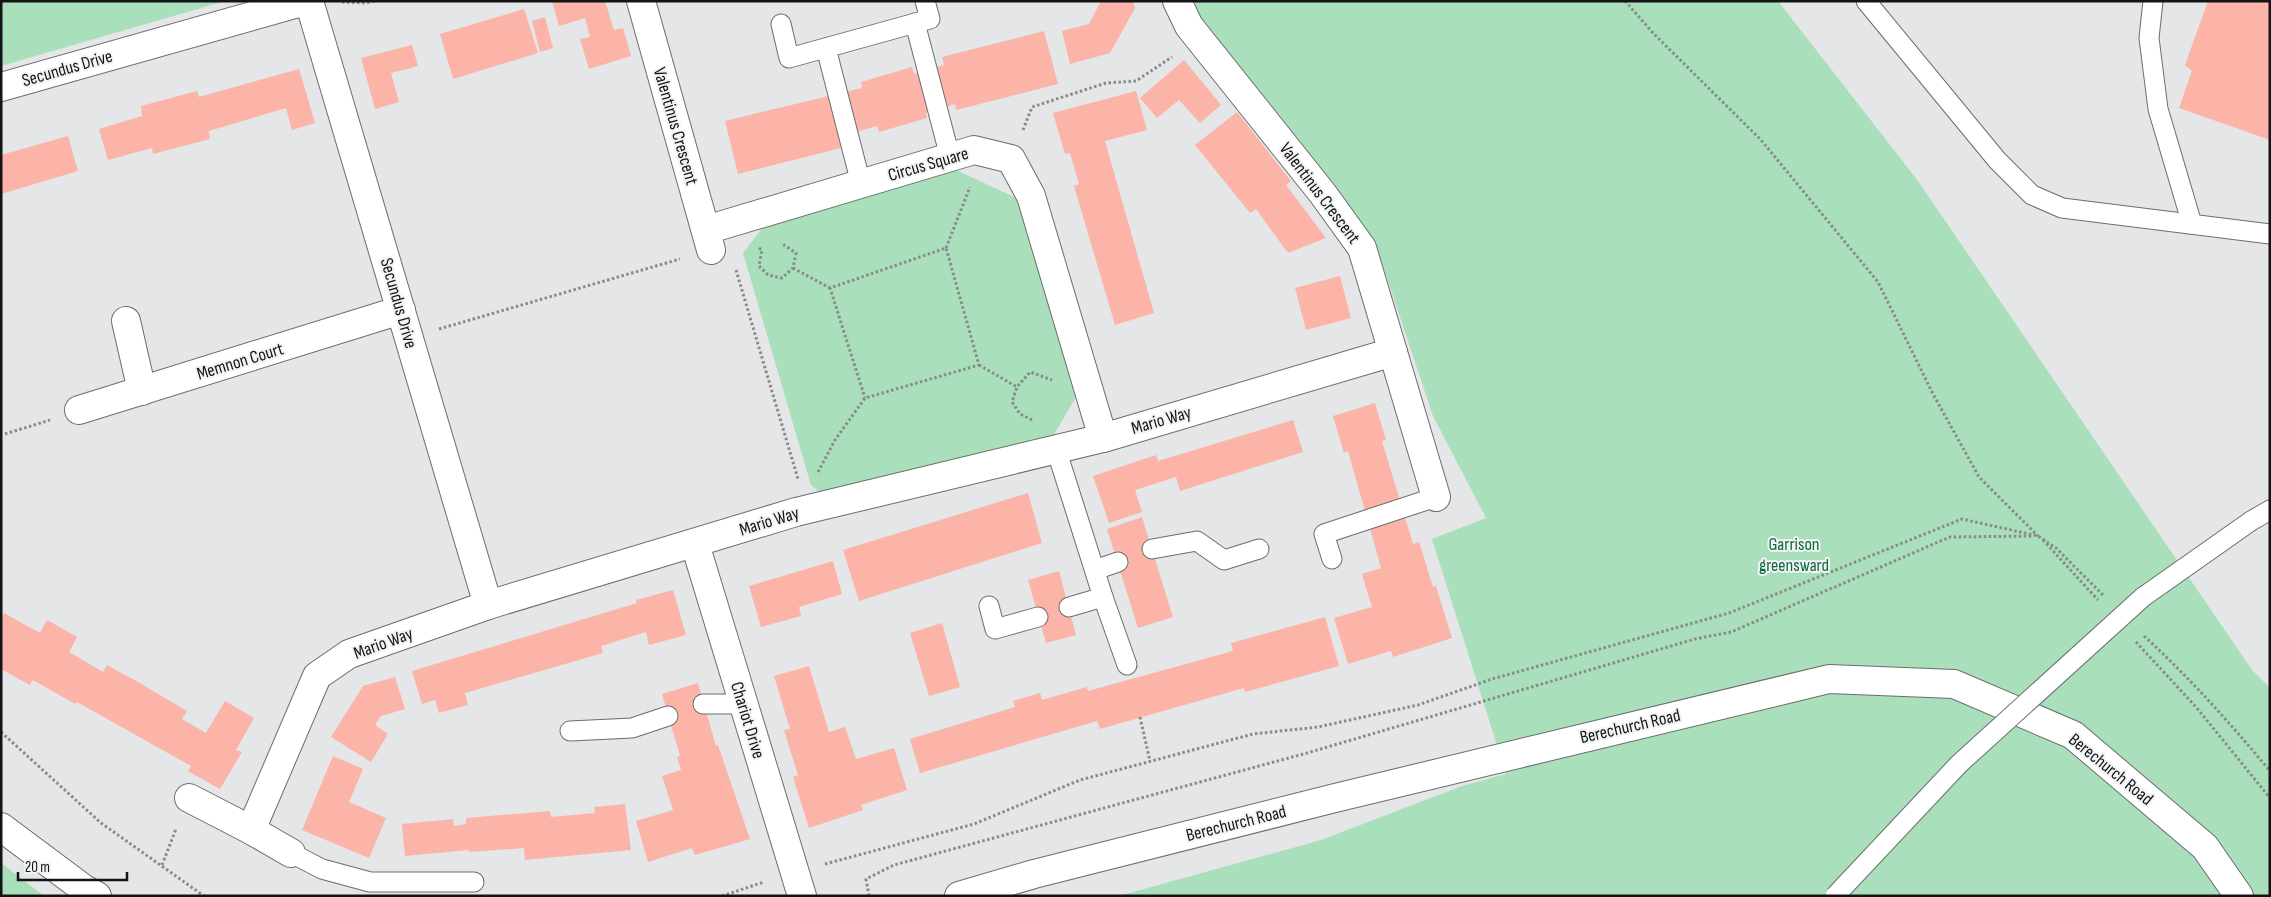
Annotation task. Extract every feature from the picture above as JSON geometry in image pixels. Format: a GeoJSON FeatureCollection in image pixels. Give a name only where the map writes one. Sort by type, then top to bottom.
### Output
{"type":"FeatureCollection","features":[{"type":"Feature","properties":{"kind":"street","name":"Secundus Drive"},"geometry":{"type":"LineString","coordinates":[[1,87],[305,1]]}},
{"type":"Feature","properties":{"kind":"street","name":"Secundus Drive"},"geometry":{"type":"LineString","coordinates":[[309,1],[488,605]]}},
{"type":"Feature","properties":{"kind":"street","name":"Valentinus Crescent"},"geometry":{"type":"LineString","coordinates":[[641,1],[709,240]]}},
{"type":"Feature","properties":{"kind":"street","name":"Valentinus Crescent"},"geometry":{"type":"LineString","coordinates":[[1177,1],[1189,26],[1323,194],[1362,248],[1436,497]]}},
{"type":"Feature","properties":{"kind":"street","name":"Circus Square"},"geometry":{"type":"LineString","coordinates":[[709,240],[861,184],[974,150],[1000,156]]}},
{"type":"Feature","properties":{"kind":"street"},"geometry":{"type":"LineString","coordinates":[[1000,156],[1031,196],[1103,438]]}},
{"type":"Feature","properties":{"kind":"street","name":"Memnon Court"},"geometry":{"type":"LineString","coordinates":[[79,410],[401,310]]}},
{"type":"Feature","properties":{"kind":"street"},"geometry":{"type":"LineString","coordinates":[[126,321],[142,391]]}},
{"type":"Feature","properties":{"kind":"street","name":"Mario Way"},"geometry":{"type":"LineString","coordinates":[[251,830],[317,676],[349,654],[488,605],[695,544],[806,502],[1103,438],[1393,352]]}},
{"type":"Feature","properties":{"kind":"street","name":"Chariot Drive"},"geometry":{"type":"LineString","coordinates":[[695,544],[799,884]]}},
{"type":"Feature","properties":{"kind":"street","name":"Berechurch Road"},"geometry":{"type":"LineString","coordinates":[[959,896],[1034,874],[1335,798],[1829,679],[1954,684],[2073,735],[2205,847],[2239,896]]}},
{"type":"Feature","properties":{"kind":"street"},"geometry":{"type":"LineString","coordinates":[[189,798],[291,853]]}},
{"type":"Feature","properties":{"kind":"street"},"geometry":{"type":"LineString","coordinates":[[1,827],[84,889],[97,896]]}},
{"type":"Feature","properties":{"kind":"lane"},"geometry":{"type":"LineString","coordinates":[[781,24],[789,58],[930,19],[925,1]]}},
{"type":"Feature","properties":{"kind":"lane"},"geometry":{"type":"LineString","coordinates":[[1866,1],[1997,160],[2032,195],[2062,208],[2270,234]]}},
{"type":"Feature","properties":{"kind":"lane"},"geometry":{"type":"LineString","coordinates":[[2153,1],[2149,38],[2158,109],[2192,224]]}},
{"type":"Feature","properties":{"kind":"lane"},"geometry":{"type":"LineString","coordinates":[[915,23],[950,157]]}},
{"type":"Feature","properties":{"kind":"lane"},"geometry":{"type":"LineString","coordinates":[[826,48],[861,184]]}},
{"type":"Feature","properties":{"kind":"lane"},"geometry":{"type":"LineString","coordinates":[[1056,449],[1127,665]]}},
{"type":"Feature","properties":{"kind":"lane"},"geometry":{"type":"LineString","coordinates":[[1332,559],[1324,534],[1436,497]]}},
{"type":"Feature","properties":{"kind":"lane"},"geometry":{"type":"LineString","coordinates":[[1835,896],[1959,764],[2135,604],[2270,510]]}},
{"type":"Feature","properties":{"kind":"lane"},"geometry":{"type":"LineString","coordinates":[[1152,549],[1197,541],[1224,560],[1259,549]]}},
{"type":"Feature","properties":{"kind":"lane"},"geometry":{"type":"LineString","coordinates":[[1095,570],[1118,562]]}},
{"type":"Feature","properties":{"kind":"lane"},"geometry":{"type":"LineString","coordinates":[[1069,608],[1103,596]]}},
{"type":"Feature","properties":{"kind":"lane"},"geometry":{"type":"LineString","coordinates":[[989,606],[995,629],[1038,617]]}},
{"type":"Feature","properties":{"kind":"lane"},"geometry":{"type":"LineString","coordinates":[[703,704],[743,704]]}},
{"type":"Feature","properties":{"kind":"lane"},"geometry":{"type":"LineString","coordinates":[[570,731],[632,728],[668,716]]}},
{"type":"Feature","properties":{"kind":"lane"},"geometry":{"type":"LineString","coordinates":[[291,853],[322,869],[370,882],[474,882]]}},
{"type":"Feature","properties":{"kind":"path"},"geometry":{"type":"LineString","coordinates":[[337,2],[366,3],[374,1]]}},
{"type":"Feature","properties":{"kind":"path"},"geometry":{"type":"LineString","coordinates":[[1625,1],[1654,34],[1761,140],[1878,282],[1933,394],[1979,477],[2038,536],[2103,606]]}},
{"type":"Feature","properties":{"kind":"path"},"geometry":{"type":"LineString","coordinates":[[1017,387],[979,365],[946,248],[972,183],[1000,156],[1032,107],[1106,83],[1136,81],[1200,39]]}},
{"type":"Feature","properties":{"kind":"path"},"geometry":{"type":"LineString","coordinates":[[410,338],[709,240],[728,247],[791,459],[806,502]]}},
{"type":"Feature","properties":{"kind":"path"},"geometry":{"type":"LineString","coordinates":[[767,245],[762,250],[759,266],[768,275],[782,278],[793,268],[796,253],[784,243],[777,242]]}},
{"type":"Feature","properties":{"kind":"path"},"geometry":{"type":"LineString","coordinates":[[756,246],[762,250]]}},
{"type":"Feature","properties":{"kind":"path"},"geometry":{"type":"LineString","coordinates":[[830,288],[946,248]]}},
{"type":"Feature","properties":{"kind":"path"},"geometry":{"type":"LineString","coordinates":[[736,271],[737,263]]}},
{"type":"Feature","properties":{"kind":"path"},"geometry":{"type":"LineString","coordinates":[[793,268],[830,288],[865,398]]}},
{"type":"Feature","properties":{"kind":"path"},"geometry":{"type":"LineString","coordinates":[[806,502],[835,440],[865,398],[979,365]]}},
{"type":"Feature","properties":{"kind":"path"},"geometry":{"type":"LineString","coordinates":[[1034,421],[1020,414],[1012,402],[1017,387],[1030,372],[1055,381]]}},
{"type":"Feature","properties":{"kind":"path"},"geometry":{"type":"LineString","coordinates":[[5,434],[79,410]]}},
{"type":"Feature","properties":{"kind":"path"},"geometry":{"type":"LineString","coordinates":[[722,896],[799,884],[974,824],[1080,780],[1253,734],[1318,727],[1418,705],[1492,679],[1729,613],[1962,519],[2038,536],[2056,548],[2109,601]]}},
{"type":"Feature","properties":{"kind":"path"},"geometry":{"type":"LineString","coordinates":[[869,896],[866,879],[894,865],[1308,753],[1694,639],[1731,632],[1950,537],[2038,536]]}},
{"type":"Feature","properties":{"kind":"path"},"geometry":{"type":"LineString","coordinates":[[2141,633],[2189,678],[2221,712],[2270,771]]}},
{"type":"Feature","properties":{"kind":"path"},"geometry":{"type":"LineString","coordinates":[[2134,640],[2196,707],[2270,798]]}},
{"type":"Feature","properties":{"kind":"path"},"geometry":{"type":"LineString","coordinates":[[1140,716],[1150,761]]}},
{"type":"Feature","properties":{"kind":"path"},"geometry":{"type":"LineString","coordinates":[[1,732],[101,823],[162,864],[204,896]]}},
{"type":"Feature","properties":{"kind":"path"},"geometry":{"type":"LineString","coordinates":[[162,864],[189,798]]}},
{"type":"Feature","properties":{"kind":"green space"},"geometry":{"type":"Polygon","coordinates":[[[1,1],[225,1],[1,66],[1,1]]]}},
{"type":"Feature","properties":{"kind":"green space","name":"Garrison greensward"},"geometry":{"type":"Polygon","coordinates":[[[1192,1],[1778,1],[1918,181],[2252,670],[2270,688],[2270,896],[1119,896],[1321,840],[1462,786],[1506,774],[1432,539],[1486,518],[1433,416],[1377,248],[1281,117],[1202,22],[1192,1]]]}},
{"type":"Feature","properties":{"kind":"green space"},"geometry":{"type":"Polygon","coordinates":[[[954,169],[1025,202],[1079,392],[1050,441],[836,506],[811,485],[743,253],[764,226],[954,169]]]}},
{"type":"Feature","properties":{"kind":"green space"},"geometry":{"type":"Polygon","coordinates":[[[1,863],[44,896],[1,896],[1,863]]]}},
{"type":"Feature","properties":{"kind":"building"},"geometry":{"type":"Polygon","coordinates":[[[552,1],[605,1],[614,30],[623,28],[631,56],[589,69],[580,39],[590,37],[585,18],[559,26],[552,1]]]}},
{"type":"Feature","properties":{"kind":"building"},"geometry":{"type":"Polygon","coordinates":[[[1101,1],[1133,1],[1135,8],[1110,53],[1070,64],[1062,31],[1089,24],[1101,1]]]}},
{"type":"Feature","properties":{"kind":"building"},"geometry":{"type":"Polygon","coordinates":[[[2208,1],[2270,1],[2270,140],[2179,108],[2192,71],[2185,65],[2208,1]]]}},
{"type":"Feature","properties":{"kind":"building"},"geometry":{"type":"Polygon","coordinates":[[[524,9],[538,53],[453,79],[440,34],[524,9]]]}},
{"type":"Feature","properties":{"kind":"building"},"geometry":{"type":"Polygon","coordinates":[[[545,17],[553,48],[540,52],[532,21],[545,17]]]}},
{"type":"Feature","properties":{"kind":"building"},"geometry":{"type":"Polygon","coordinates":[[[1044,31],[1058,84],[956,110],[955,104],[926,113],[927,118],[879,132],[877,126],[838,137],[841,148],[738,174],[725,121],[862,88],[861,82],[912,67],[914,74],[944,65],[942,57],[1044,31]]]}},
{"type":"Feature","properties":{"kind":"building"},"geometry":{"type":"Polygon","coordinates":[[[412,45],[418,66],[391,73],[399,102],[375,109],[361,58],[412,45]]]}},
{"type":"Feature","properties":{"kind":"building"},"geometry":{"type":"Polygon","coordinates":[[[1184,60],[1221,105],[1200,123],[1179,100],[1157,118],[1140,98],[1184,60]]]}},
{"type":"Feature","properties":{"kind":"building"},"geometry":{"type":"Polygon","coordinates":[[[299,69],[315,123],[292,130],[286,108],[209,131],[210,139],[153,154],[152,148],[108,160],[99,129],[142,116],[141,106],[197,91],[199,97],[299,69]]]}},
{"type":"Feature","properties":{"kind":"building"},"geometry":{"type":"Polygon","coordinates":[[[1136,91],[1147,130],[1105,141],[1154,313],[1115,325],[1074,186],[1079,184],[1070,153],[1065,154],[1053,113],[1136,91]]]}},
{"type":"Feature","properties":{"kind":"building"},"geometry":{"type":"Polygon","coordinates":[[[1237,112],[1291,181],[1286,185],[1326,238],[1288,253],[1256,209],[1250,213],[1195,145],[1237,112]]]}},
{"type":"Feature","properties":{"kind":"building"},"geometry":{"type":"Polygon","coordinates":[[[68,136],[78,171],[1,194],[1,155],[68,136]]]}},
{"type":"Feature","properties":{"kind":"building"},"geometry":{"type":"Polygon","coordinates":[[[1340,276],[1351,318],[1306,330],[1295,288],[1340,276]]]}},
{"type":"Feature","properties":{"kind":"building"},"geometry":{"type":"Polygon","coordinates":[[[1375,403],[1386,440],[1382,441],[1413,544],[1419,542],[1433,587],[1436,586],[1452,638],[1393,657],[1391,651],[1348,664],[1334,618],[1372,607],[1362,574],[1381,568],[1348,451],[1344,453],[1333,416],[1375,403]]]}},
{"type":"Feature","properties":{"kind":"building"},"geometry":{"type":"Polygon","coordinates":[[[1293,420],[1303,452],[1180,491],[1176,477],[1135,490],[1142,512],[1109,523],[1093,476],[1156,455],[1158,461],[1293,420]]]}},
{"type":"Feature","properties":{"kind":"building"},"geometry":{"type":"Polygon","coordinates":[[[1028,493],[1042,543],[859,601],[843,550],[1028,493]]]}},
{"type":"Feature","properties":{"kind":"building"},"geometry":{"type":"Polygon","coordinates":[[[1142,517],[1173,617],[1138,628],[1107,529],[1142,517]]]}},
{"type":"Feature","properties":{"kind":"building"},"geometry":{"type":"Polygon","coordinates":[[[833,561],[842,594],[799,607],[801,616],[761,627],[749,586],[833,561]]]}},
{"type":"Feature","properties":{"kind":"building"},"geometry":{"type":"Polygon","coordinates":[[[1059,571],[1076,635],[1046,643],[1028,580],[1059,571]]]}},
{"type":"Feature","properties":{"kind":"building"},"geometry":{"type":"Polygon","coordinates":[[[673,590],[686,635],[649,645],[646,632],[601,646],[603,653],[465,693],[468,705],[439,713],[435,700],[422,704],[412,671],[637,603],[636,600],[673,590]]]}},
{"type":"Feature","properties":{"kind":"building"},"geometry":{"type":"Polygon","coordinates":[[[4,613],[40,633],[47,620],[77,637],[69,652],[103,672],[107,665],[138,682],[187,711],[182,719],[206,733],[225,701],[254,718],[236,750],[242,752],[220,789],[188,771],[191,766],[77,702],[75,704],[33,680],[30,685],[1,669],[1,619],[4,613]]]}},
{"type":"Feature","properties":{"kind":"building"},"geometry":{"type":"Polygon","coordinates":[[[1325,617],[1339,666],[1245,692],[1244,688],[1100,729],[1097,721],[920,773],[910,739],[1015,707],[1013,701],[1040,693],[1042,700],[1087,687],[1088,691],[1233,651],[1231,643],[1325,617]]]}},
{"type":"Feature","properties":{"kind":"building"},"geometry":{"type":"Polygon","coordinates":[[[942,623],[960,687],[929,696],[910,633],[942,623]]]}},
{"type":"Feature","properties":{"kind":"building"},"geometry":{"type":"Polygon","coordinates":[[[809,666],[829,732],[845,727],[856,759],[894,748],[907,790],[861,805],[863,810],[809,828],[793,777],[798,775],[784,730],[790,729],[774,676],[809,666]]]}},
{"type":"Feature","properties":{"kind":"building"},"geometry":{"type":"Polygon","coordinates":[[[395,677],[405,709],[381,716],[375,725],[388,734],[371,762],[331,737],[363,686],[395,677]]]}},
{"type":"Feature","properties":{"kind":"building"},"geometry":{"type":"Polygon","coordinates":[[[698,683],[716,746],[718,745],[750,839],[695,855],[692,848],[648,862],[636,821],[673,810],[662,776],[681,770],[677,757],[680,756],[662,694],[698,683]]]}},
{"type":"Feature","properties":{"kind":"building"},"geometry":{"type":"Polygon","coordinates":[[[333,756],[363,769],[349,802],[386,818],[369,858],[302,830],[333,756]]]}},
{"type":"Feature","properties":{"kind":"building"},"geometry":{"type":"Polygon","coordinates":[[[625,804],[631,850],[525,860],[524,848],[469,852],[469,850],[405,856],[402,824],[453,819],[454,826],[466,824],[466,818],[550,811],[551,817],[595,813],[594,807],[625,804]]]}}]}
